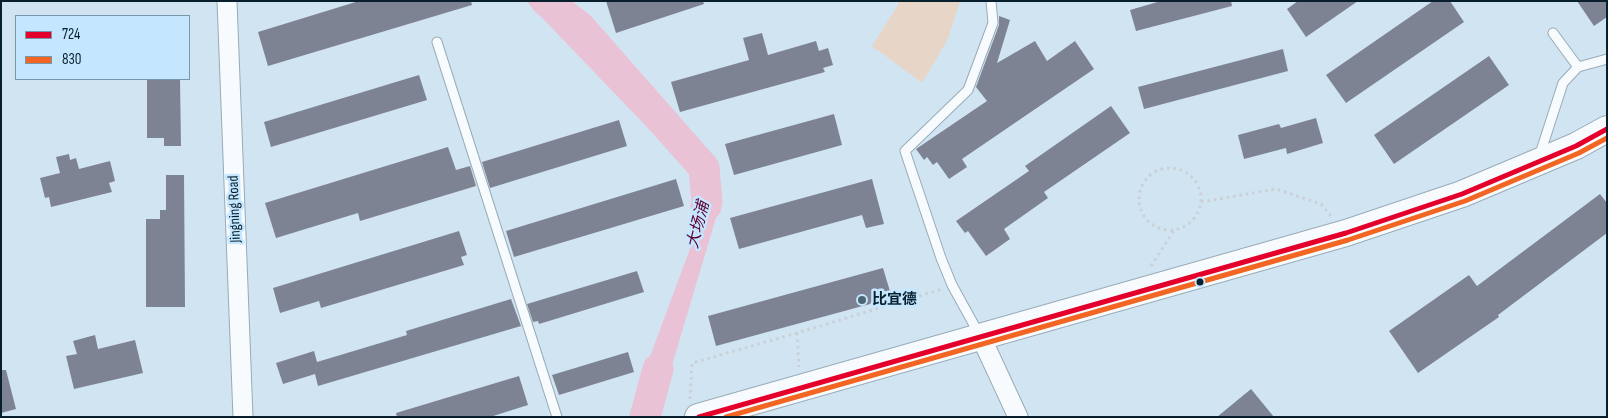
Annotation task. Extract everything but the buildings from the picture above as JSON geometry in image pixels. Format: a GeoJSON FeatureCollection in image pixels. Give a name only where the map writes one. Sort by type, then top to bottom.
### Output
{"type":"FeatureCollection","features":[{"type":"Feature","properties":{"kind":"main road"},"geometry":{"type":"LineString","coordinates":[[758,417],[1133,294],[1346,233],[1462,194],[1576,146],[1607,129]]}},
{"type":"Feature","properties":{"kind":"main road"},"geometry":{"type":"LineString","coordinates":[[694,412],[984,344],[1350,249],[1476,202],[1583,158],[1607,145]]}},
{"type":"Feature","properties":{"kind":"street","name":"Jingning Road"},"geometry":{"type":"LineString","coordinates":[[227,1],[243,417]]}},
{"type":"Feature","properties":{"kind":"street"},"geometry":{"type":"LineString","coordinates":[[984,344],[1018,417]]}},
{"type":"Feature","properties":{"kind":"lane"},"geometry":{"type":"LineString","coordinates":[[984,344],[952,286],[905,151],[968,90],[993,23],[991,1]]}},
{"type":"Feature","properties":{"kind":"lane"},"geometry":{"type":"LineString","coordinates":[[1553,33],[1578,67]]}},
{"type":"Feature","properties":{"kind":"lane"},"geometry":{"type":"LineString","coordinates":[[437,42],[557,417]]}},
{"type":"Feature","properties":{"kind":"lane"},"geometry":{"type":"LineString","coordinates":[[1537,162],[1563,83],[1578,67],[1607,59]]}},
{"type":"Feature","properties":{"kind":"path"},"geometry":{"type":"LineString","coordinates":[[1172,168],[1182,170],[1197,183],[1201,202],[1198,212],[1192,221],[1184,227],[1174,230],[1158,227],[1146,218],[1141,209],[1139,199],[1141,188],[1153,173],[1162,169],[1172,168]]}},
{"type":"Feature","properties":{"kind":"path"},"geometry":{"type":"LineString","coordinates":[[1201,202],[1276,189],[1321,204],[1346,233]]}},
{"type":"Feature","properties":{"kind":"path"},"geometry":{"type":"LineString","coordinates":[[1133,294],[1174,230]]}},
{"type":"Feature","properties":{"kind":"path"},"geometry":{"type":"LineString","coordinates":[[694,412],[692,363],[952,286]]}},
{"type":"Feature","properties":{"kind":"path"},"geometry":{"type":"LineString","coordinates":[[798,333],[800,388]]}},
{"type":"Feature","properties":{"kind":"shaded area"},"geometry":{"type":"Polygon","coordinates":[[[898,1],[960,1],[948,39],[922,83],[872,46],[898,5],[898,1]]]}},
{"type":"Feature","properties":{"kind":"water"},"geometry":{"type":"Polygon","coordinates":[[[526,1],[546,1],[579,27],[704,168],[718,211],[670,372],[647,410],[635,414],[645,370],[704,211],[691,173],[526,1]]]}},
{"type":"Feature","properties":{"kind":"waterway","name":"大场浦"},"geometry":{"type":"LineString","coordinates":[[546,1],[579,26],[704,168],[706,206]]}},
{"type":"Feature","properties":{"kind":"waterway","name":"大场浦"},"geometry":{"type":"LineString","coordinates":[[645,417],[658,369]]}},
{"type":"Feature","properties":{"kind":"transit line","name":"724"},"geometry":{"type":"LineString","coordinates":[[699,417],[1346,233],[1462,194],[1576,146],[1607,129]]}},
{"type":"Feature","properties":{"kind":"transit line","name":"830"},"geometry":{"type":"LineString","coordinates":[[726,417],[1348,240],[1465,201],[1579,153],[1607,138]]}},
{"type":"Feature","properties":{"kind":"place","name":"比宜德"},"geometry":{"type":"Point","coordinates":[862,300]}}]}
